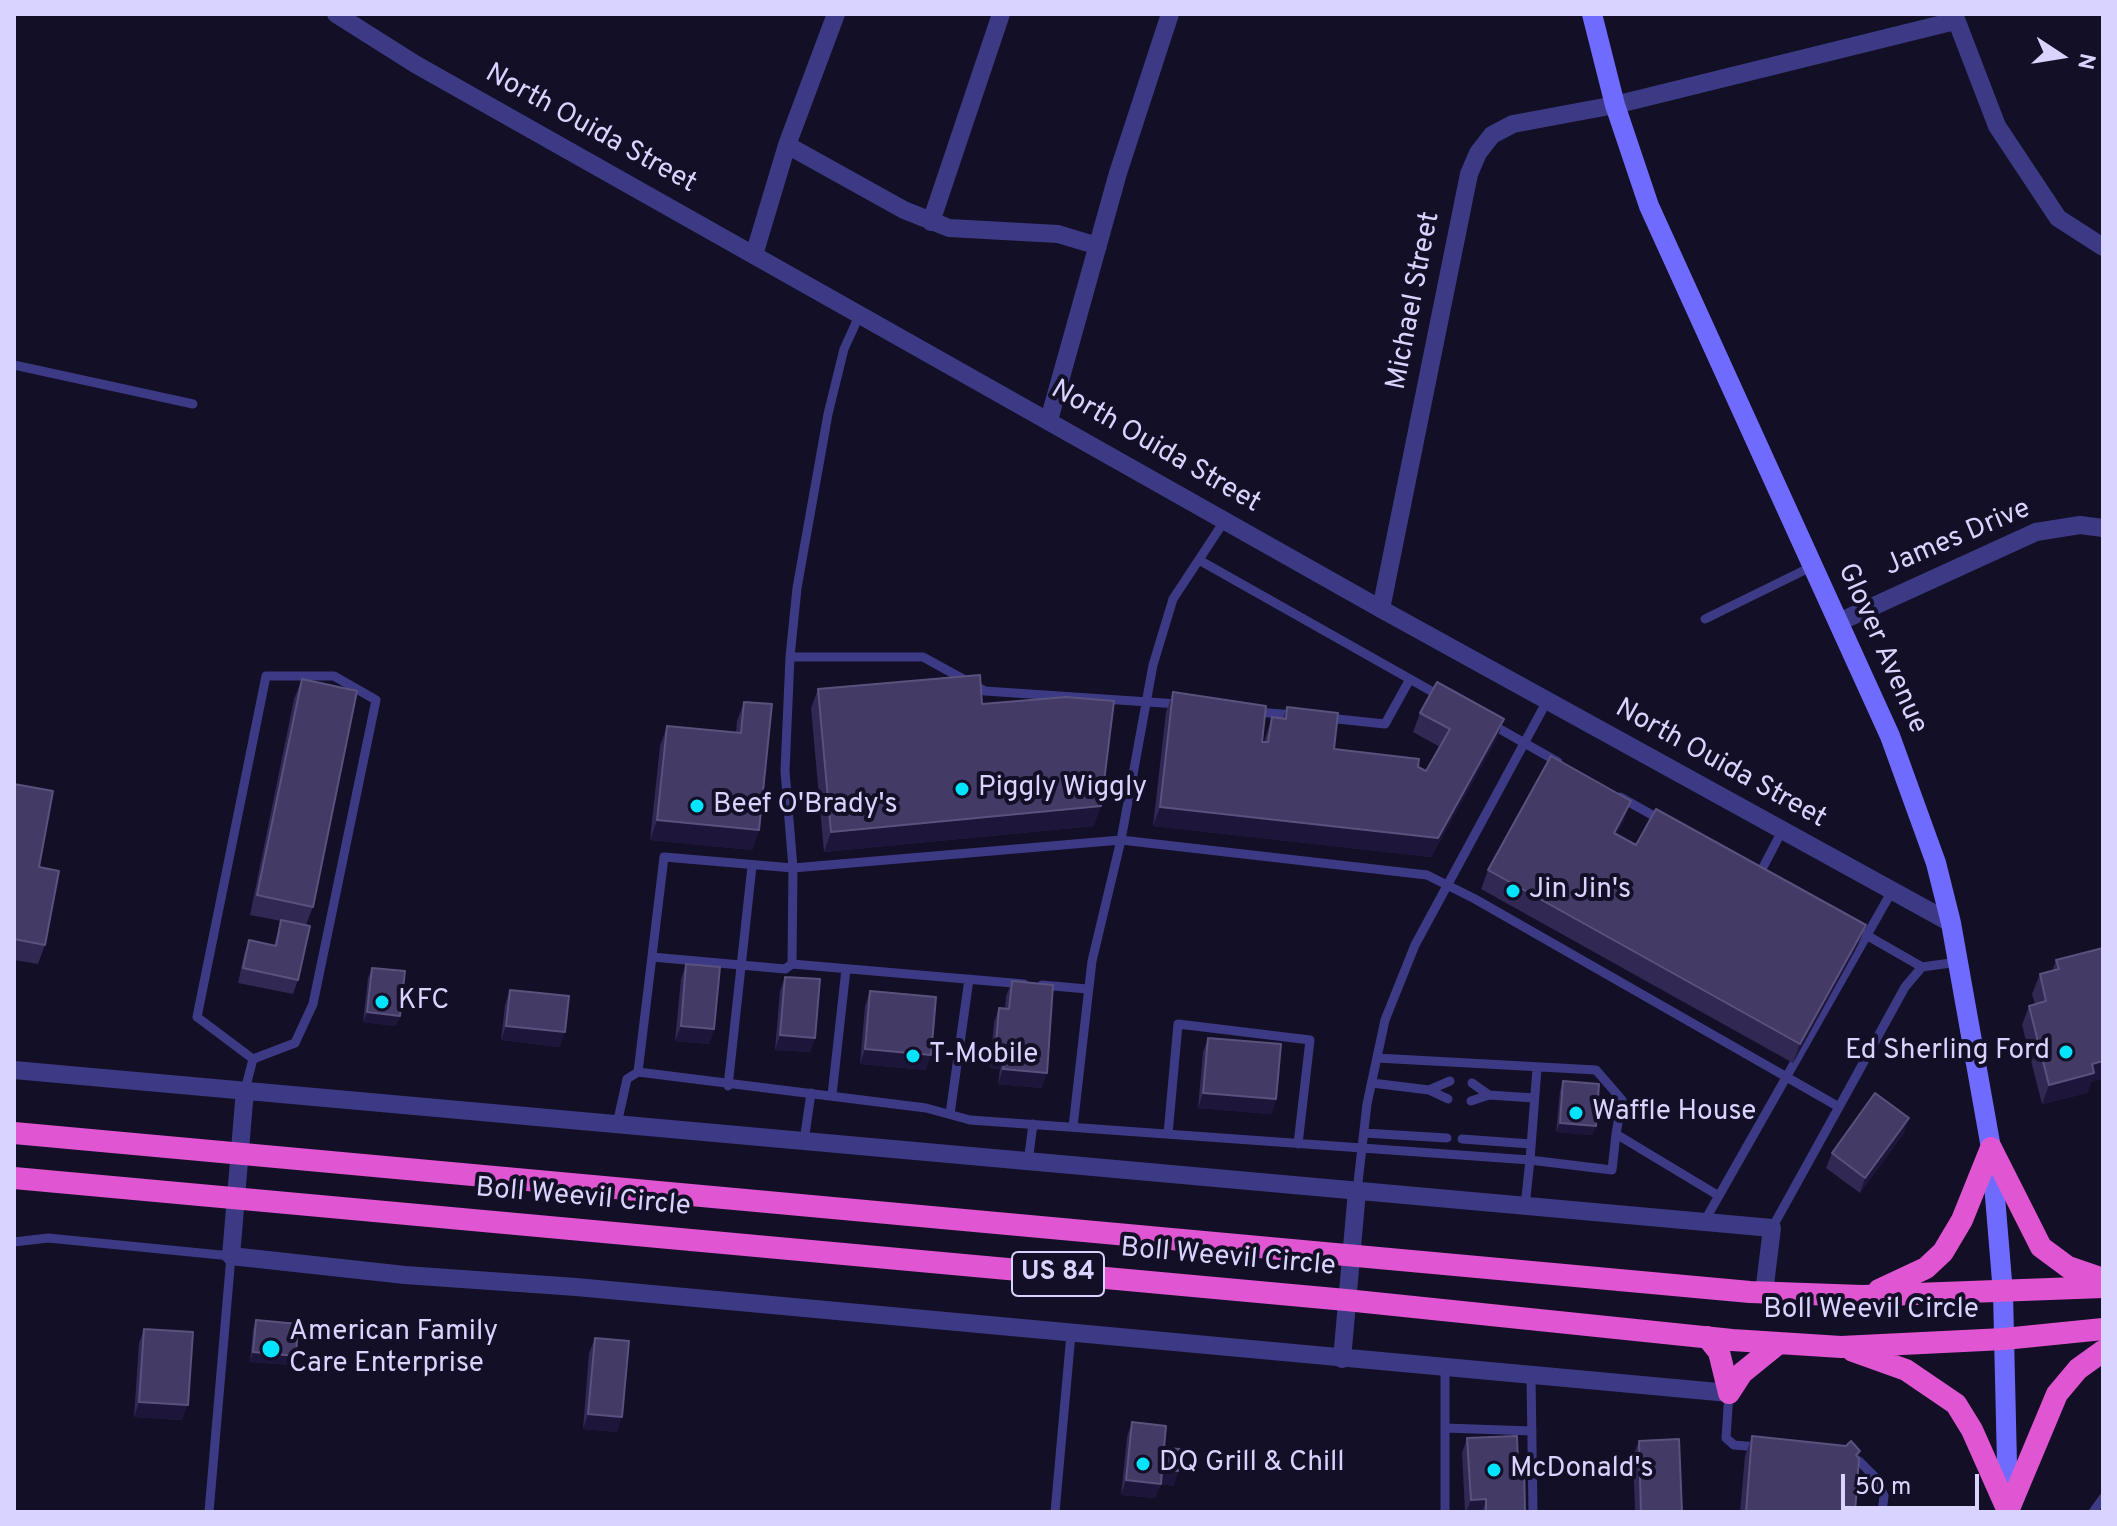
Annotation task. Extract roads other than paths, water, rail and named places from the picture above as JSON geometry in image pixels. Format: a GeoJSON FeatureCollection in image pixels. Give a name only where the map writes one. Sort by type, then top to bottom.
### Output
{"type":"FeatureCollection","features":[{"type":"Feature","properties":{"kind":"highway","name":"Boll Weevil Circle"},"geometry":{"type":"LineString","coordinates":[[14,1133],[1764,1293],[1862,1296],[2103,1287]]}},
{"type":"Feature","properties":{"kind":"highway"},"geometry":{"type":"LineString","coordinates":[[1991,1148],[2041,1247],[2068,1267],[2103,1279]]}},
{"type":"Feature","properties":{"kind":"highway"},"geometry":{"type":"LineString","coordinates":[[1862,1296],[1905,1280],[1943,1252],[1962,1220],[1991,1148]]}},
{"type":"Feature","properties":{"kind":"highway","name":"Boll Weevil Circle"},"geometry":{"type":"LineString","coordinates":[[14,1178],[1346,1300],[1779,1343],[1841,1347],[2004,1339],[2103,1329]]}},
{"type":"Feature","properties":{"kind":"highway"},"geometry":{"type":"LineString","coordinates":[[1707,1337],[1719,1352],[1729,1393]]}},
{"type":"Feature","properties":{"kind":"highway"},"geometry":{"type":"LineString","coordinates":[[1729,1393],[1742,1373],[1779,1343]]}},
{"type":"Feature","properties":{"kind":"highway"},"geometry":{"type":"LineString","coordinates":[[1841,1347],[1906,1370],[1956,1404],[1972,1430],[2008,1512]]}},
{"type":"Feature","properties":{"kind":"highway"},"geometry":{"type":"LineString","coordinates":[[2008,1512],[2057,1394],[2078,1369],[2103,1351]]}},
{"type":"Feature","properties":{"kind":"main road","name":"Glover Avenue"},"geometry":{"type":"LineString","coordinates":[[1592,14],[1615,105],[1649,206],[1839,622],[1914,798],[1951,923],[1991,1148],[2003,1293],[2008,1512]]}},
{"type":"Feature","properties":{"kind":"street","name":"North Ouida Street"},"geometry":{"type":"LineString","coordinates":[[336,14],[415,64],[1381,609],[1951,923]]}},
{"type":"Feature","properties":{"kind":"street"},"geometry":{"type":"LineString","coordinates":[[754,255],[787,145],[836,14]]}},
{"type":"Feature","properties":{"kind":"street"},"geometry":{"type":"LineString","coordinates":[[931,222],[1001,14]]}},
{"type":"Feature","properties":{"kind":"street"},"geometry":{"type":"LineString","coordinates":[[1049,420],[1098,246],[1170,14]]}},
{"type":"Feature","properties":{"kind":"street"},"geometry":{"type":"LineString","coordinates":[[1955,18],[1997,126],[2058,218],[2103,247]]}},
{"type":"Feature","properties":{"kind":"street","name":"Michael Street"},"geometry":{"type":"LineString","coordinates":[[1381,609],[1469,174],[1478,153],[1492,135],[1513,124],[1615,105],[1955,18]]}},
{"type":"Feature","properties":{"kind":"street"},"geometry":{"type":"LineString","coordinates":[[787,145],[931,222],[969,231],[1058,234],[1098,246]]}},
{"type":"Feature","properties":{"kind":"street","name":"James Drive"},"geometry":{"type":"LineString","coordinates":[[1839,622],[2036,532],[2080,525],[2103,528]]}},
{"type":"Feature","properties":{"kind":"street"},"geometry":{"type":"LineString","coordinates":[[14,1070],[1772,1228],[1764,1293]]}},
{"type":"Feature","properties":{"kind":"street"},"geometry":{"type":"LineString","coordinates":[[245,1090],[231,1256],[405,1275],[576,1287],[1729,1393]]}},
{"type":"Feature","properties":{"kind":"street"},"geometry":{"type":"LineString","coordinates":[[1342,1359],[1357,1191]]}},
{"type":"Feature","properties":{"kind":"lane"},"geometry":{"type":"LineString","coordinates":[[792,964],[793,868],[785,771],[790,657],[797,588],[828,414],[844,349],[860,314]]}},
{"type":"Feature","properties":{"kind":"lane"},"geometry":{"type":"LineString","coordinates":[[14,365],[193,404]]}},
{"type":"Feature","properties":{"kind":"lane"},"geometry":{"type":"LineString","coordinates":[[1073,1127],[1087,989],[1121,840],[1145,701],[1173,599],[1225,520]]}},
{"type":"Feature","properties":{"kind":"lane"},"geometry":{"type":"LineString","coordinates":[[1199,560],[1448,700]]}},
{"type":"Feature","properties":{"kind":"lane"},"geometry":{"type":"LineString","coordinates":[[1705,619],[1813,566]]}},
{"type":"Feature","properties":{"kind":"lane"},"geometry":{"type":"LineString","coordinates":[[790,657],[923,657],[985,691],[1190,705]]}},
{"type":"Feature","properties":{"kind":"lane"},"geometry":{"type":"LineString","coordinates":[[266,676],[334,676],[376,700],[313,1004],[295,1043],[253,1059],[197,1017],[266,676]]}},
{"type":"Feature","properties":{"kind":"lane"},"geometry":{"type":"LineString","coordinates":[[1250,711],[1385,724],[1410,679]]}},
{"type":"Feature","properties":{"kind":"lane"},"geometry":{"type":"LineString","coordinates":[[1357,1191],[1372,1083],[1385,1020],[1415,945],[1547,701]]}},
{"type":"Feature","properties":{"kind":"lane"},"geometry":{"type":"LineString","coordinates":[[1486,722],[1566,766]]}},
{"type":"Feature","properties":{"kind":"lane"},"geometry":{"type":"LineString","coordinates":[[1607,790],[1676,829]]}},
{"type":"Feature","properties":{"kind":"lane"},"geometry":{"type":"LineString","coordinates":[[1759,875],[1782,831]]}},
{"type":"Feature","properties":{"kind":"lane"},"geometry":{"type":"LineString","coordinates":[[638,1072],[664,857],[793,868],[1121,840],[1427,875],[1839,1107]]}},
{"type":"Feature","properties":{"kind":"lane"},"geometry":{"type":"LineString","coordinates":[[728,1086],[752,866]]}},
{"type":"Feature","properties":{"kind":"lane"},"geometry":{"type":"LineString","coordinates":[[1745,867],[1773,883]]}},
{"type":"Feature","properties":{"kind":"lane"},"geometry":{"type":"LineString","coordinates":[[1704,1222],[1789,1078],[1892,891]]}},
{"type":"Feature","properties":{"kind":"lane"},"geometry":{"type":"LineString","coordinates":[[1840,921],[1922,967],[1958,962]]}},
{"type":"Feature","properties":{"kind":"lane"},"geometry":{"type":"LineString","coordinates":[[652,957],[740,967],[785,969],[792,964],[1087,989]]}},
{"type":"Feature","properties":{"kind":"lane"},"geometry":{"type":"LineString","coordinates":[[1772,1228],[1905,987],[1922,967]]}},
{"type":"Feature","properties":{"kind":"lane"},"geometry":{"type":"LineString","coordinates":[[832,1095],[846,969]]}},
{"type":"Feature","properties":{"kind":"lane"},"geometry":{"type":"LineString","coordinates":[[950,1114],[969,979]]}},
{"type":"Feature","properties":{"kind":"lane"},"geometry":{"type":"LineString","coordinates":[[1168,1134],[1178,1024],[1310,1040],[1298,1144]]}},
{"type":"Feature","properties":{"kind":"lane"},"geometry":{"type":"LineString","coordinates":[[617,1124],[627,1079],[638,1072],[728,1086],[832,1095],[970,1120],[1530,1160],[1612,1170],[1622,1100],[1596,1070],[1377,1058]]}},
{"type":"Feature","properties":{"kind":"lane"},"geometry":{"type":"LineString","coordinates":[[245,1090],[253,1059]]}},
{"type":"Feature","properties":{"kind":"lane"},"geometry":{"type":"LineString","coordinates":[[1525,1206],[1537,1068]]}},
{"type":"Feature","properties":{"kind":"lane"},"geometry":{"type":"LineString","coordinates":[[1372,1083],[1449,1090],[1429,1090]]}},
{"type":"Feature","properties":{"kind":"lane"},"geometry":{"type":"LineString","coordinates":[[1489,1095],[1471,1092],[1534,1098]]}},
{"type":"Feature","properties":{"kind":"lane"},"geometry":{"type":"LineString","coordinates":[[804,1142],[811,1093]]}},
{"type":"Feature","properties":{"kind":"lane"},"geometry":{"type":"LineString","coordinates":[[1028,1162],[1033,1124]]}},
{"type":"Feature","properties":{"kind":"lane"},"geometry":{"type":"LineString","coordinates":[[1364,1133],[1447,1138]]}},
{"type":"Feature","properties":{"kind":"lane"},"geometry":{"type":"LineString","coordinates":[[1616,1134],[1719,1196]]}},
{"type":"Feature","properties":{"kind":"lane"},"geometry":{"type":"LineString","coordinates":[[1462,1139],[1531,1144]]}},
{"type":"Feature","properties":{"kind":"lane"},"geometry":{"type":"LineString","coordinates":[[14,1242],[48,1238],[231,1256],[209,1512]]}},
{"type":"Feature","properties":{"kind":"lane"},"geometry":{"type":"LineString","coordinates":[[1055,1512],[1071,1334]]}},
{"type":"Feature","properties":{"kind":"lane"},"geometry":{"type":"LineString","coordinates":[[1445,1368],[1445,1512]]}},
{"type":"Feature","properties":{"kind":"lane"},"geometry":{"type":"LineString","coordinates":[[1531,1376],[1533,1512]]}},
{"type":"Feature","properties":{"kind":"lane"},"geometry":{"type":"LineString","coordinates":[[1729,1393],[1726,1438],[1730,1443],[1764,1448]]}},
{"type":"Feature","properties":{"kind":"lane"},"geometry":{"type":"LineString","coordinates":[[1445,1428],[1532,1431]]}},
{"type":"Feature","properties":{"kind":"lane"},"geometry":{"type":"LineString","coordinates":[[1840,1454],[1859,1461],[1877,1479],[1884,1496],[1882,1512]]}},
{"type":"Feature","properties":{"kind":"lane"},"geometry":{"type":"LineString","coordinates":[[2093,1512],[2103,1498]]}},
{"type":"Feature","properties":{"kind":"place","name":"Piggly Wiggly"},"geometry":{"type":"Point","coordinates":[962,789]}},
{"type":"Feature","properties":{"kind":"place","name":"Beef O'Brady's"},"geometry":{"type":"Point","coordinates":[697,806]}},
{"type":"Feature","properties":{"kind":"place","name":"Jin Jin's"},"geometry":{"type":"Point","coordinates":[1513,891]}},
{"type":"Feature","properties":{"kind":"place","name":"KFC"},"geometry":{"type":"Point","coordinates":[382,1002]}},
{"type":"Feature","properties":{"kind":"place","name":"Ed Sherling Ford"},"geometry":{"type":"Point","coordinates":[2066,1052]}},
{"type":"Feature","properties":{"kind":"place","name":"T-Mobile"},"geometry":{"type":"Point","coordinates":[913,1056]}},
{"type":"Feature","properties":{"kind":"place","name":"Waffle House"},"geometry":{"type":"Point","coordinates":[1576,1113]}},
{"type":"Feature","properties":{"kind":"place","name":"American Family Care Enterprise"},"geometry":{"type":"Point","coordinates":[271,1349]}},
{"type":"Feature","properties":{"kind":"place","name":"DQ Grill & Chill"},"geometry":{"type":"Point","coordinates":[1143,1464]}},
{"type":"Feature","properties":{"kind":"place","name":"McDonald's"},"geometry":{"type":"Point","coordinates":[1494,1470]}}]}
